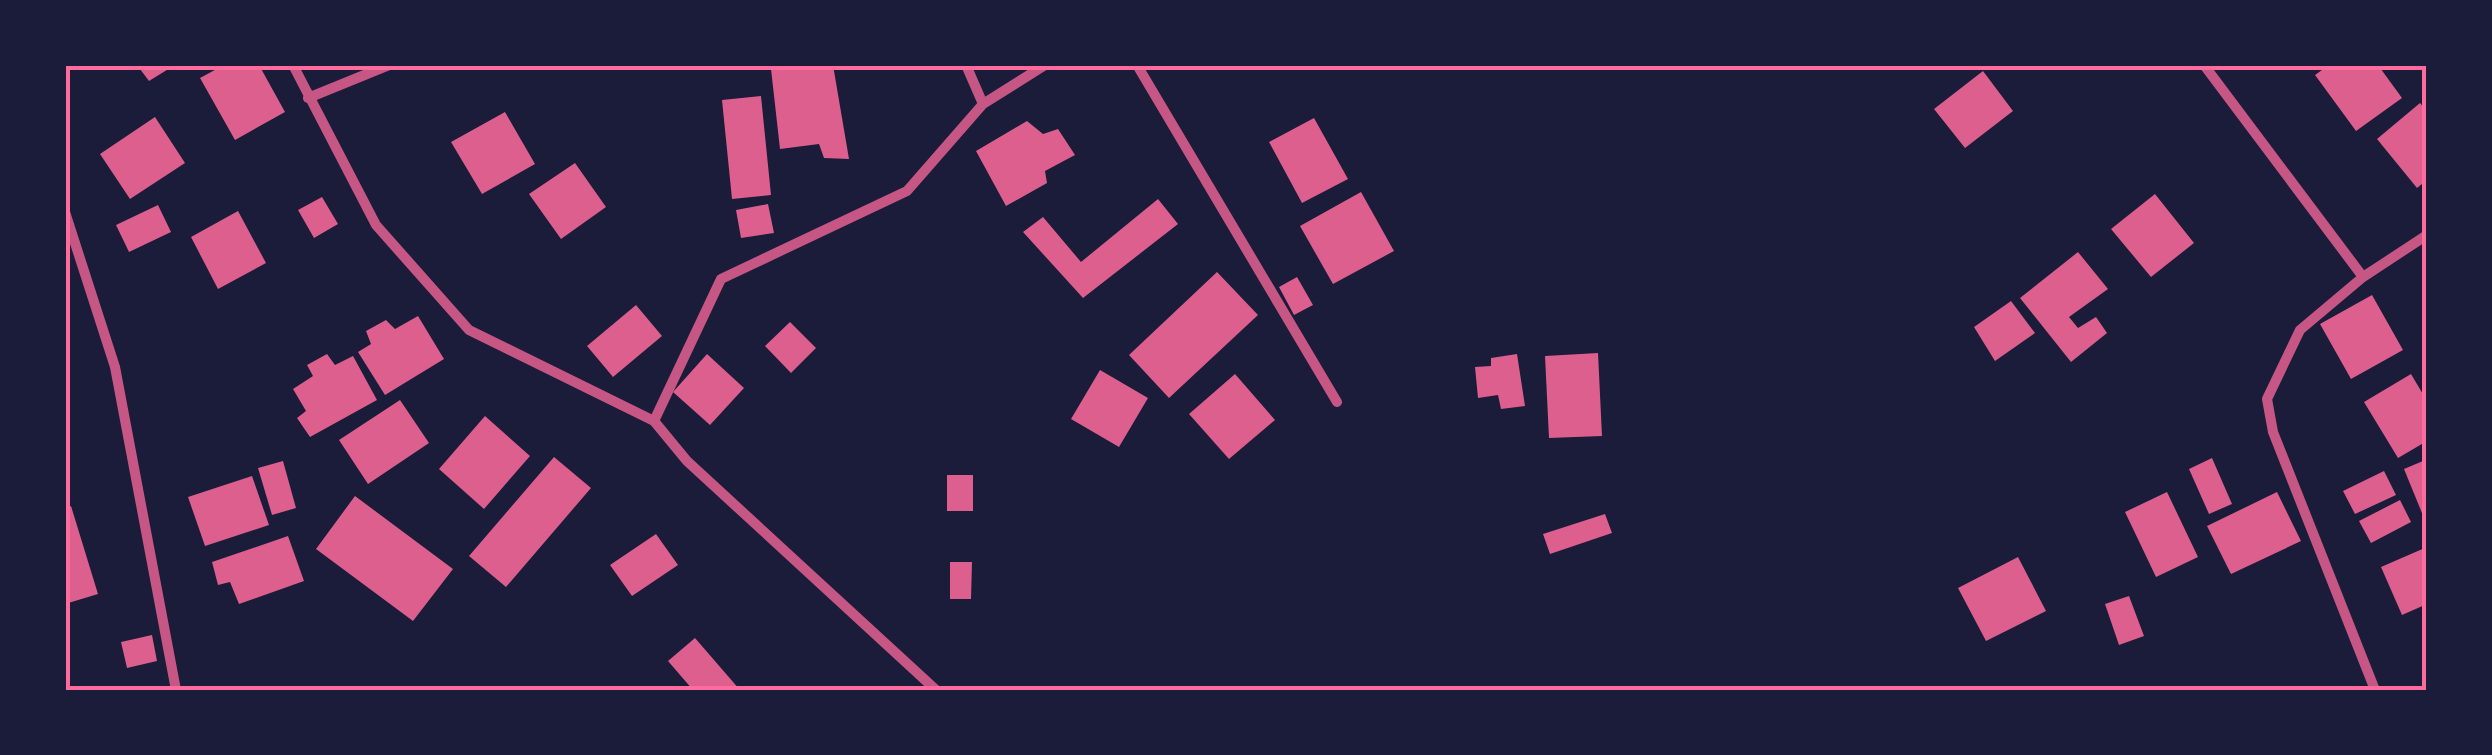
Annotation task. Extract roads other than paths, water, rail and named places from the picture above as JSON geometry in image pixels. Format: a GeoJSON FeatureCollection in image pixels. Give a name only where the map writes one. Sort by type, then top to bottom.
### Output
{"type":"FeatureCollection","features":[{"type":"Feature","properties":{"kind":"street"},"geometry":{"type":"LineString","coordinates":[[293,65],[376,225],[469,330],[654,421],[687,460],[936,690]]}},
{"type":"Feature","properties":{"kind":"street"},"geometry":{"type":"LineString","coordinates":[[308,98],[388,65]]}},
{"type":"Feature","properties":{"kind":"street"},"geometry":{"type":"LineString","coordinates":[[966,65],[983,104]]}},
{"type":"Feature","properties":{"kind":"street"},"geometry":{"type":"LineString","coordinates":[[654,421],[721,279],[907,191],[983,104],[1046,65]]}},
{"type":"Feature","properties":{"kind":"street"},"geometry":{"type":"LineString","coordinates":[[1137,65],[1338,402]]}},
{"type":"Feature","properties":{"kind":"street"},"geometry":{"type":"LineString","coordinates":[[2204,65],[2364,277]]}},
{"type":"Feature","properties":{"kind":"street"},"geometry":{"type":"LineString","coordinates":[[65,212],[115,368],[176,690]]}},
{"type":"Feature","properties":{"kind":"street"},"geometry":{"type":"LineString","coordinates":[[2375,690],[2273,432],[2268,399],[2300,330],[2364,277],[2427,235]]}}]}
